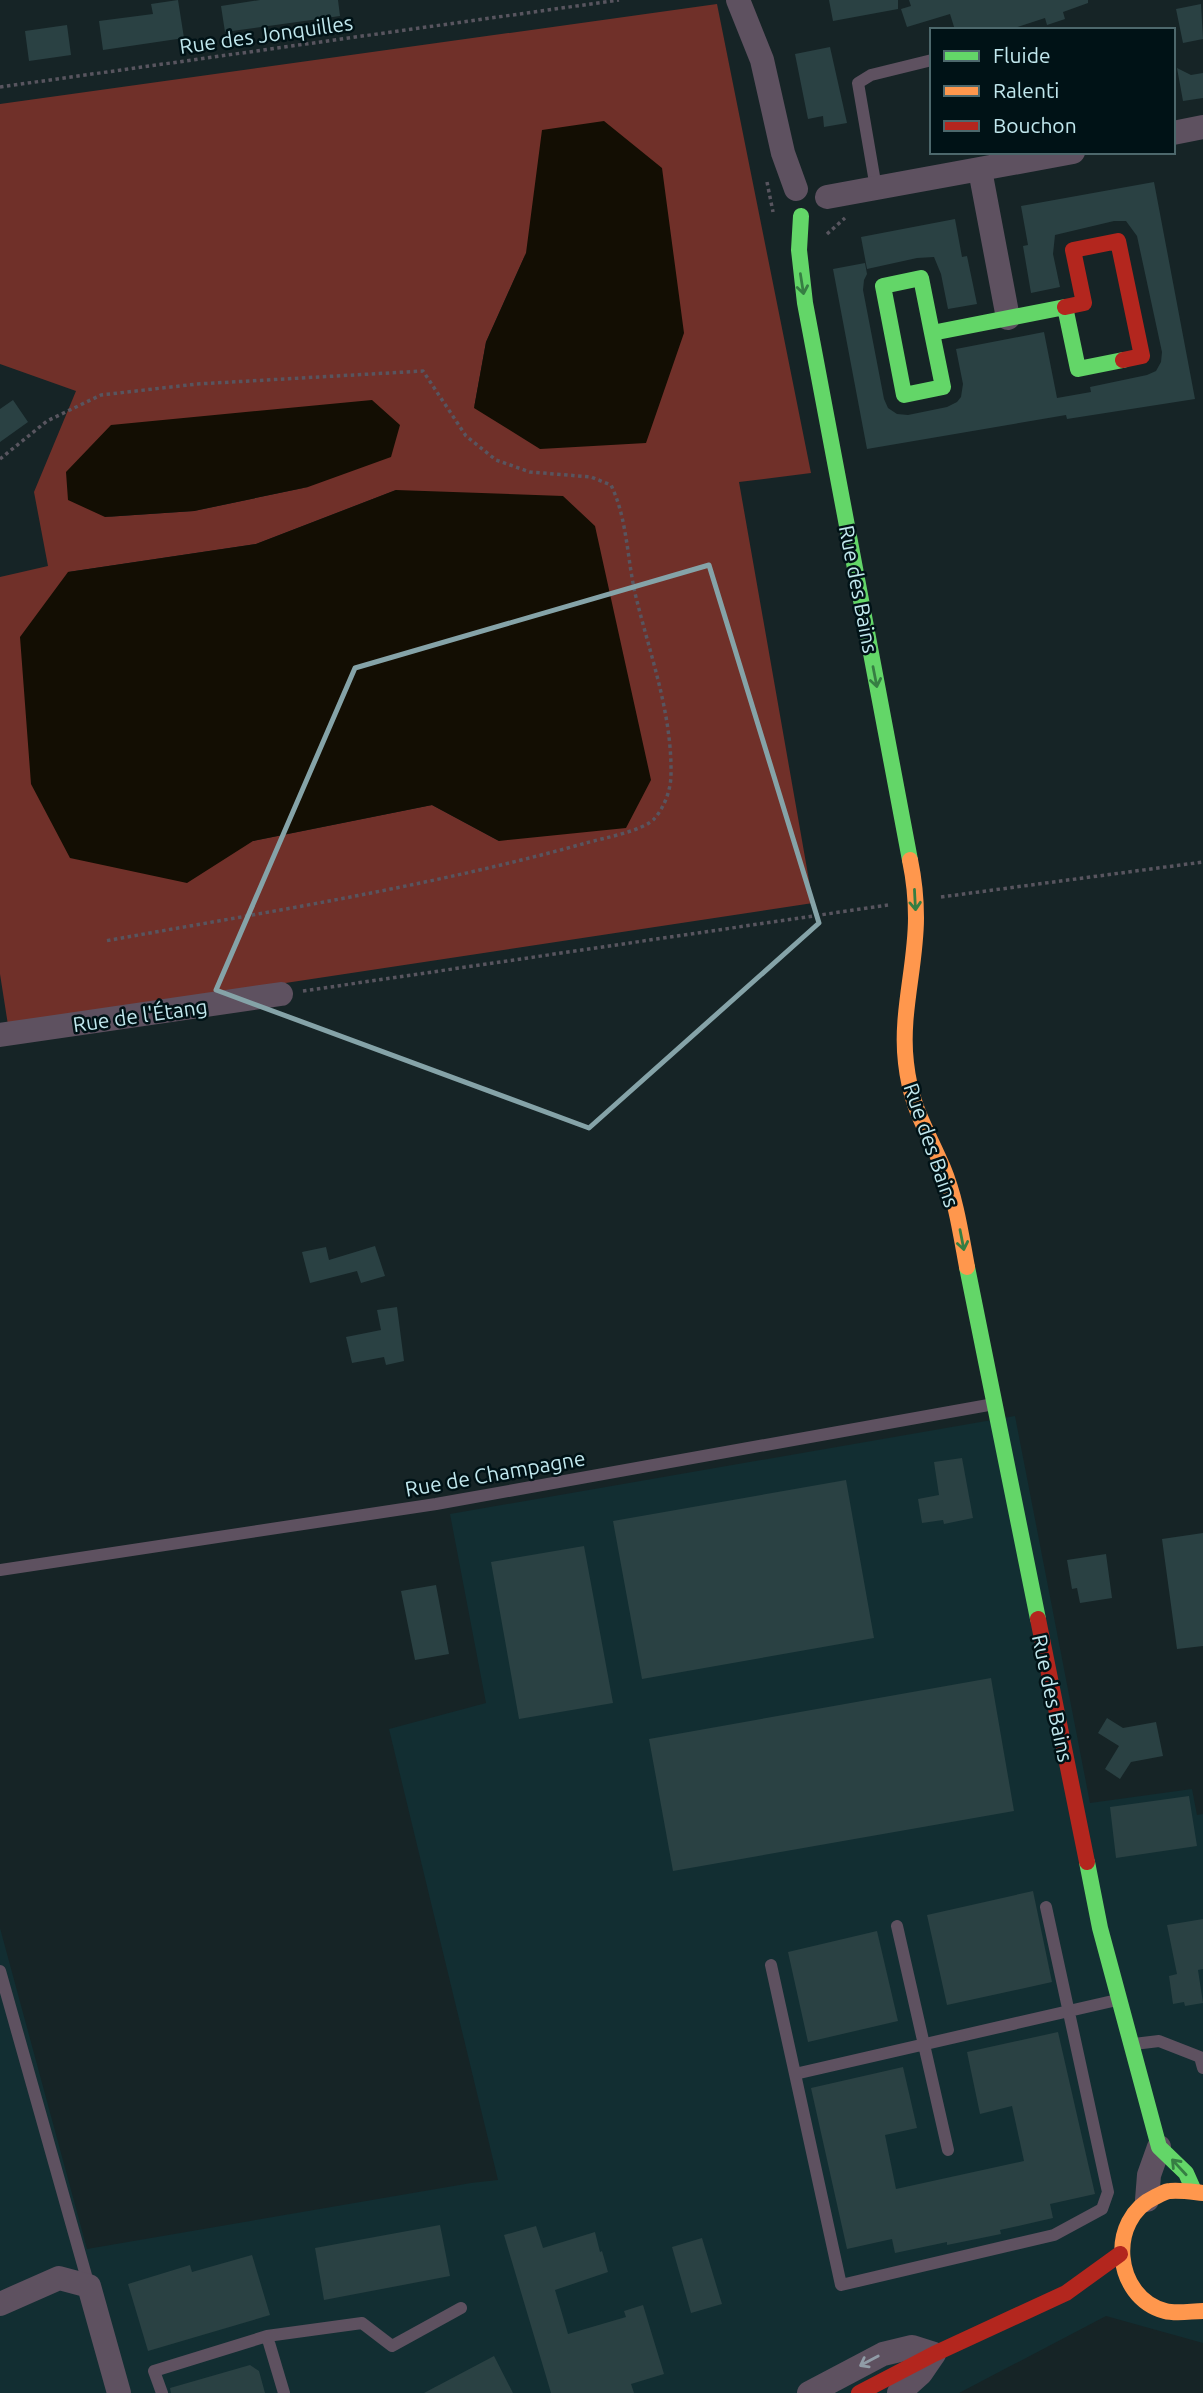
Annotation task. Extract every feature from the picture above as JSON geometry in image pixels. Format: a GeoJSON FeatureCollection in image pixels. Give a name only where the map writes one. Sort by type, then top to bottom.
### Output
{"type":"FeatureCollection","features":[{"type":"Feature","properties":{"kind":"street"},"geometry":{"type":"LineString","coordinates":[[738,0],[762,60],[783,153],[796,189]]}},
{"type":"Feature","properties":{"kind":"street"},"geometry":{"type":"LineString","coordinates":[[1175,133],[1203,127]]}},
{"type":"Feature","properties":{"kind":"street"},"geometry":{"type":"LineString","coordinates":[[827,197],[1063,154]]}},
{"type":"Feature","properties":{"kind":"street"},"geometry":{"type":"LineString","coordinates":[[980,170],[1008,318]]}},
{"type":"Feature","properties":{"kind":"street"},"geometry":{"type":"LineString","coordinates":[[804,184],[816,185],[827,197],[822,212],[812,218],[796,213],[791,201],[796,189],[804,184]]}},
{"type":"Feature","properties":{"kind":"street","name":"Rue des Bains"},"geometry":{"type":"LineString","coordinates":[[801,216],[800,272],[805,303],[914,881],[916,920],[905,1026],[905,1059],[910,1093],[921,1124],[944,1170],[957,1217],[1097,1915],[1159,2147]]}},
{"type":"Feature","properties":{"kind":"street"},"geometry":{"type":"LineString","coordinates":[[932,333],[1084,303],[1073,250],[1118,241],[1142,356],[1078,369],[1065,307]]}},
{"type":"Feature","properties":{"kind":"street"},"geometry":{"type":"LineString","coordinates":[[922,278],[932,333],[943,387],[904,395],[883,286],[922,278]]}},
{"type":"Feature","properties":{"kind":"street","name":"Rue de l'Étang"},"geometry":{"type":"LineString","coordinates":[[0,1035],[281,994]]}},
{"type":"Feature","properties":{"kind":"street"},"geometry":{"type":"LineString","coordinates":[[1147,2200],[1149,2175],[1159,2147],[1186,2172],[1198,2192]]}},
{"type":"Feature","properties":{"kind":"street"},"geometry":{"type":"LineString","coordinates":[[1198,2192],[1168,2191],[1147,2200],[1136,2210],[1124,2229],[1120,2254],[1129,2293],[1164,2312],[1179,2315],[1203,2311]]}},
{"type":"Feature","properties":{"kind":"street"},"geometry":{"type":"LineString","coordinates":[[859,2393],[933,2354],[1066,2292],[1120,2254]]}},
{"type":"Feature","properties":{"kind":"street"},"geometry":{"type":"LineString","coordinates":[[0,2304],[59,2278],[89,2286],[119,2393]]}},
{"type":"Feature","properties":{"kind":"street"},"geometry":{"type":"LineString","coordinates":[[1066,2292],[1094,2293]]}},
{"type":"Feature","properties":{"kind":"street"},"geometry":{"type":"LineString","coordinates":[[809,2393],[883,2354],[912,2347],[933,2354]]}},
{"type":"Feature","properties":{"kind":"street"},"geometry":{"type":"LineString","coordinates":[[899,2393],[921,2373],[933,2354]]}},
{"type":"Feature","properties":{"kind":"lane"},"geometry":{"type":"LineString","coordinates":[[876,188],[858,82],[871,75],[930,60]]}},
{"type":"Feature","properties":{"kind":"lane","name":"Rue de Champagne"},"geometry":{"type":"LineString","coordinates":[[0,1570],[436,1504],[994,1404]]}},
{"type":"Feature","properties":{"kind":"lane"},"geometry":{"type":"LineString","coordinates":[[771,1965],[841,2285],[1054,2235],[1102,2210],[1108,2192],[1046,1907]]}},
{"type":"Feature","properties":{"kind":"lane"},"geometry":{"type":"LineString","coordinates":[[897,1926],[948,2150]]}},
{"type":"Feature","properties":{"kind":"lane"},"geometry":{"type":"LineString","coordinates":[[0,1971],[89,2286]]}},
{"type":"Feature","properties":{"kind":"lane"},"geometry":{"type":"LineString","coordinates":[[795,2074],[1118,2000]]}},
{"type":"Feature","properties":{"kind":"lane"},"geometry":{"type":"LineString","coordinates":[[1130,2044],[1159,2041],[1200,2057],[1203,2068]]}},
{"type":"Feature","properties":{"kind":"lane"},"geometry":{"type":"LineString","coordinates":[[162,2393],[154,2371],[267,2336],[362,2323],[392,2346],[461,2308]]}},
{"type":"Feature","properties":{"kind":"lane"},"geometry":{"type":"LineString","coordinates":[[267,2336],[284,2393]]}},
{"type":"Feature","properties":{"kind":"path","name":"Rue des Jonquilles"},"geometry":{"type":"LineString","coordinates":[[0,87],[620,0]]}},
{"type":"Feature","properties":{"kind":"path"},"geometry":{"type":"LineString","coordinates":[[0,459],[47,421],[100,395],[197,384],[423,372],[466,436],[496,460],[530,472],[591,477],[611,485],[620,503],[635,591],[656,674],[668,737],[672,776],[667,799],[654,820],[633,830],[517,863],[450,878],[105,941]]}},
{"type":"Feature","properties":{"kind":"path"},"geometry":{"type":"LineString","coordinates":[[281,994],[915,901],[1203,862]]}},
{"type":"Feature","properties":{"kind":"highlighted area"},"geometry":{"type":"Polygon","coordinates":[[[709,565],[819,923],[589,1128],[216,990],[355,668],[709,565]]]}},
{"type":"Feature","properties":{"kind":"shaded area"},"geometry":{"type":"Polygon","coordinates":[[[717,4],[811,473],[739,482],[813,903],[8,1025],[0,974],[0,577],[48,566],[34,492],[76,391],[0,364],[0,104],[717,4]],[[526,253],[486,342],[474,408],[526,253]],[[308,487],[105,517],[194,511],[308,487]],[[396,490],[256,544],[68,572],[253,841],[432,805],[499,841],[396,490]]]}},
{"type":"Feature","properties":{"kind":"shaded area"},"geometry":{"type":"Polygon","coordinates":[[[604,121],[662,168],[684,333],[646,443],[540,449],[474,408],[486,342],[526,253],[542,130],[604,121]]]}},
{"type":"Feature","properties":{"kind":"shaded area"},"geometry":{"type":"Polygon","coordinates":[[[372,400],[400,425],[391,457],[308,487],[194,511],[105,517],[68,500],[66,472],[111,425],[372,400]]]}},
{"type":"Feature","properties":{"kind":"shaded area"},"geometry":{"type":"Polygon","coordinates":[[[396,490],[563,496],[595,526],[651,780],[626,828],[499,841],[432,805],[253,841],[187,883],[70,858],[31,784],[20,637],[68,572],[256,544],[396,490]]]}},
{"type":"Feature","properties":{"kind":"shaded area"},"geometry":{"type":"Polygon","coordinates":[[[1015,1416],[1090,1803],[1192,1789],[1197,1815],[1203,1814],[1203,2343],[1106,2316],[959,2393],[0,2393],[0,1928],[87,2249],[498,2180],[389,1729],[486,1703],[450,1514],[1015,1416]]]}},
{"type":"Feature","properties":{"kind":"building"},"geometry":{"type":"Polygon","coordinates":[[[178,0],[184,38],[103,50],[99,21],[153,14],[151,4],[178,0]]]}},
{"type":"Feature","properties":{"kind":"building"},"geometry":{"type":"Polygon","coordinates":[[[260,0],[338,0],[340,16],[225,32],[221,6],[260,0]]]}},
{"type":"Feature","properties":{"kind":"building"},"geometry":{"type":"Polygon","coordinates":[[[829,0],[898,0],[898,9],[833,21],[829,0]]]}},
{"type":"Feature","properties":{"kind":"building"},"geometry":{"type":"Polygon","coordinates":[[[909,0],[1088,0],[1088,3],[1063,12],[1065,19],[1047,25],[1045,18],[1014,28],[954,28],[950,14],[907,27],[901,9],[911,6],[909,0]]]}},
{"type":"Feature","properties":{"kind":"building"},"geometry":{"type":"Polygon","coordinates":[[[1201,4],[1203,39],[1183,43],[1176,9],[1201,4]]]}},
{"type":"Feature","properties":{"kind":"building"},"geometry":{"type":"Polygon","coordinates":[[[67,25],[71,55],[29,61],[25,31],[67,25]]]}},
{"type":"Feature","properties":{"kind":"building"},"geometry":{"type":"Polygon","coordinates":[[[830,47],[847,123],[824,127],[823,116],[808,119],[795,54],[830,47]]]}},
{"type":"Feature","properties":{"kind":"building"},"geometry":{"type":"Polygon","coordinates":[[[1177,68],[1191,75],[1203,73],[1203,98],[1183,101],[1177,68]]]}},
{"type":"Feature","properties":{"kind":"building"},"geometry":{"type":"Polygon","coordinates":[[[1154,182],[1195,399],[1067,419],[1066,415],[867,449],[833,269],[865,263],[867,274],[863,290],[884,399],[888,408],[897,414],[908,415],[947,407],[957,402],[961,397],[963,384],[956,349],[1044,332],[1057,398],[1091,392],[1090,387],[1147,375],[1156,371],[1161,362],[1162,352],[1137,236],[1126,221],[1114,221],[1055,235],[1053,254],[1060,287],[1031,293],[1023,246],[1028,245],[1021,206],[1154,182]]]}},
{"type":"Feature","properties":{"kind":"building"},"geometry":{"type":"Polygon","coordinates":[[[955,219],[962,257],[967,256],[977,304],[948,309],[941,274],[934,257],[867,269],[861,237],[955,219]]]}},
{"type":"Feature","properties":{"kind":"building"},"geometry":{"type":"Polygon","coordinates":[[[13,400],[28,422],[0,442],[0,409],[13,400]]]}},
{"type":"Feature","properties":{"kind":"building"},"geometry":{"type":"Polygon","coordinates":[[[375,1246],[385,1276],[361,1283],[357,1271],[310,1283],[302,1252],[326,1247],[329,1260],[375,1246]]]}},
{"type":"Feature","properties":{"kind":"building"},"geometry":{"type":"Polygon","coordinates":[[[397,1307],[404,1361],[386,1365],[384,1357],[352,1363],[346,1337],[381,1330],[377,1310],[397,1307]]]}},
{"type":"Feature","properties":{"kind":"building"},"geometry":{"type":"Polygon","coordinates":[[[962,1458],[973,1518],[944,1524],[943,1520],[922,1523],[918,1499],[939,1495],[934,1462],[962,1458]]]}},
{"type":"Feature","properties":{"kind":"building"},"geometry":{"type":"Polygon","coordinates":[[[846,1480],[874,1638],[642,1679],[613,1521],[846,1480]]]}},
{"type":"Feature","properties":{"kind":"building"},"geometry":{"type":"Polygon","coordinates":[[[1203,1533],[1203,1646],[1177,1649],[1162,1539],[1203,1533]]]}},
{"type":"Feature","properties":{"kind":"building"},"geometry":{"type":"Polygon","coordinates":[[[584,1546],[613,1703],[519,1719],[491,1562],[584,1546]]]}},
{"type":"Feature","properties":{"kind":"building"},"geometry":{"type":"Polygon","coordinates":[[[1106,1554],[1112,1598],[1080,1603],[1077,1588],[1072,1589],[1067,1560],[1106,1554]]]}},
{"type":"Feature","properties":{"kind":"building"},"geometry":{"type":"Polygon","coordinates":[[[436,1585],[449,1654],[415,1660],[401,1591],[436,1585]]]}},
{"type":"Feature","properties":{"kind":"building"},"geometry":{"type":"Polygon","coordinates":[[[991,1678],[1014,1811],[673,1871],[649,1739],[991,1678]]]}},
{"type":"Feature","properties":{"kind":"building"},"geometry":{"type":"Polygon","coordinates":[[[1107,1718],[1123,1728],[1156,1722],[1163,1756],[1131,1762],[1120,1779],[1105,1769],[1119,1746],[1098,1733],[1107,1718]]]}},
{"type":"Feature","properties":{"kind":"building"},"geometry":{"type":"Polygon","coordinates":[[[1189,1796],[1197,1846],[1116,1858],[1110,1807],[1189,1796]]]}},
{"type":"Feature","properties":{"kind":"building"},"geometry":{"type":"Polygon","coordinates":[[[1033,1891],[1052,1982],[947,2005],[927,1915],[1033,1891]]]}},
{"type":"Feature","properties":{"kind":"building"},"geometry":{"type":"Polygon","coordinates":[[[1203,1919],[1203,1969],[1198,1970],[1203,2003],[1185,2006],[1184,2002],[1173,2004],[1169,1976],[1177,1974],[1167,1925],[1203,1919]]]}},
{"type":"Feature","properties":{"kind":"building"},"geometry":{"type":"Polygon","coordinates":[[[877,1931],[898,2021],[808,2042],[788,1952],[877,1931]]]}},
{"type":"Feature","properties":{"kind":"building"},"geometry":{"type":"Polygon","coordinates":[[[1058,2032],[1095,2194],[1050,2204],[1053,2218],[1000,2230],[1001,2234],[895,2253],[892,2239],[847,2249],[811,2088],[903,2067],[917,2128],[885,2135],[896,2189],[1024,2161],[1012,2106],[980,2114],[967,2052],[1058,2032]]]}},
{"type":"Feature","properties":{"kind":"building"},"geometry":{"type":"Polygon","coordinates":[[[440,2225],[450,2276],[324,2300],[315,2248],[440,2225]]]}},
{"type":"Feature","properties":{"kind":"building"},"geometry":{"type":"Polygon","coordinates":[[[536,2226],[543,2248],[595,2232],[600,2252],[602,2251],[608,2272],[555,2290],[568,2334],[626,2317],[624,2311],[643,2305],[664,2374],[631,2384],[634,2393],[551,2393],[504,2235],[536,2226]]]}},
{"type":"Feature","properties":{"kind":"building"},"geometry":{"type":"Polygon","coordinates":[[[702,2238],[722,2304],[691,2313],[672,2247],[702,2238]]]}},
{"type":"Feature","properties":{"kind":"building"},"geometry":{"type":"Polygon","coordinates":[[[252,2255],[270,2315],[148,2351],[128,2284],[190,2265],[192,2272],[252,2255]]]}},
{"type":"Feature","properties":{"kind":"building"},"geometry":{"type":"Polygon","coordinates":[[[494,2356],[513,2393],[424,2393],[494,2356]]]}},
{"type":"Feature","properties":{"kind":"building"},"geometry":{"type":"Polygon","coordinates":[[[250,2365],[259,2371],[265,2393],[171,2393],[170,2388],[250,2365]]]}},
{"type":"Feature","properties":{"kind":"traffic: fast"},"geometry":{"type":"LineString","coordinates":[[801,216],[799,250],[805,303],[910,860]]}},
{"type":"Feature","properties":{"kind":"traffic: fast"},"geometry":{"type":"LineString","coordinates":[[932,333],[921,278],[883,286],[904,395],[943,387],[932,333],[1065,307],[1078,369],[1123,360]]}},
{"type":"Feature","properties":{"kind":"traffic: fast"},"geometry":{"type":"LineString","coordinates":[[967,1267],[1038,1619]]}},
{"type":"Feature","properties":{"kind":"traffic: fast"},"geometry":{"type":"LineString","coordinates":[[1087,1862],[1100,1928],[1159,2147],[1186,2173],[1194,2191]]}},
{"type":"Feature","properties":{"kind":"traffic: slow"},"geometry":{"type":"LineString","coordinates":[[910,860],[916,918],[905,1027],[908,1079],[915,1105],[951,1192],[967,1267]]}},
{"type":"Feature","properties":{"kind":"traffic: slow"},"geometry":{"type":"LineString","coordinates":[[1203,2193],[1168,2191],[1140,2208],[1129,2222],[1123,2239],[1122,2257],[1126,2275],[1135,2290],[1148,2303],[1169,2312],[1203,2311]]}},
{"type":"Feature","properties":{"kind":"traffic: jam"},"geometry":{"type":"LineString","coordinates":[[1065,307],[1084,303],[1073,250],[1118,241],[1142,356],[1123,360]]}},
{"type":"Feature","properties":{"kind":"traffic: jam"},"geometry":{"type":"LineString","coordinates":[[1038,1619],[1087,1862]]}},
{"type":"Feature","properties":{"kind":"traffic: jam"},"geometry":{"type":"LineString","coordinates":[[859,2393],[934,2354],[1066,2293],[1120,2254]]}}]}
